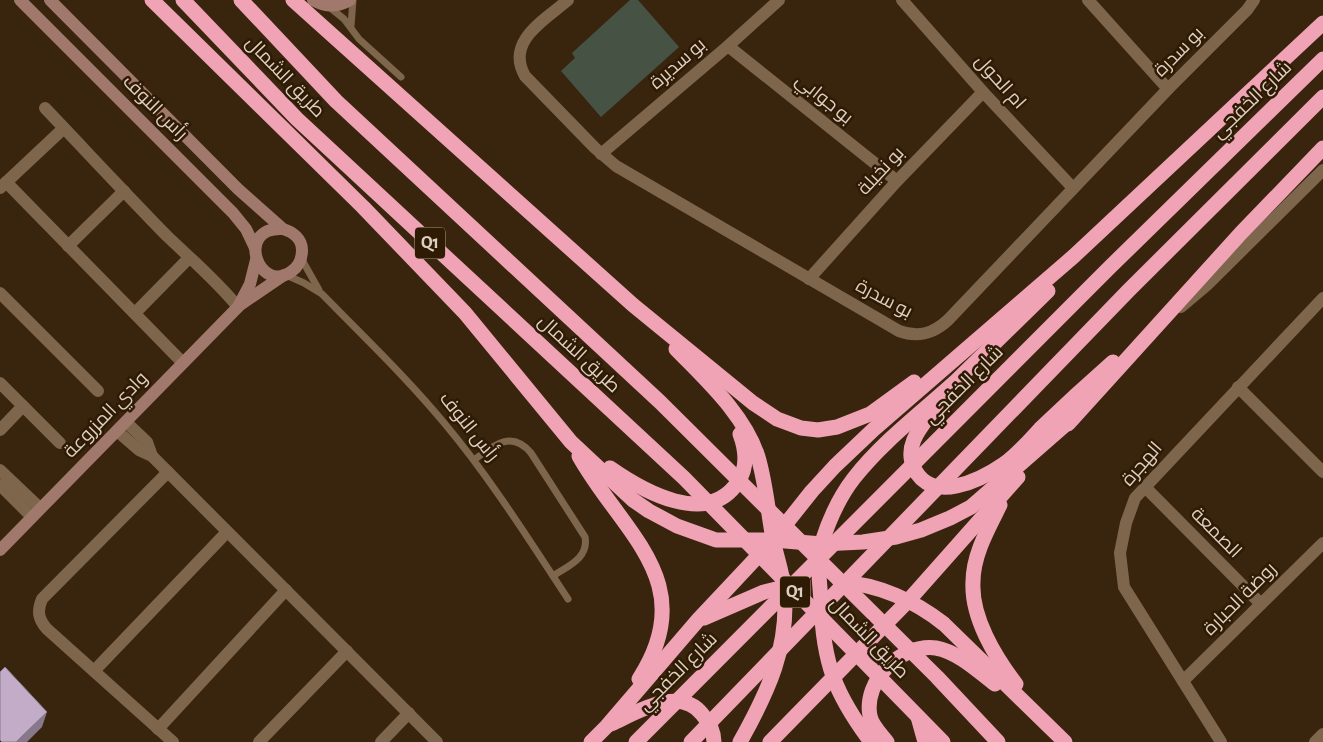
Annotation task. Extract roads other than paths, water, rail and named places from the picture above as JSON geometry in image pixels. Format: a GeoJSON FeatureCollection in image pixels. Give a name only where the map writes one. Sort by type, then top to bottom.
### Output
{"type":"FeatureCollection","features":[{"type":"Feature","properties":{"kind":"highway"},"geometry":{"type":"LineString","coordinates":[[152,0],[363,207],[432,278],[465,314],[571,442],[633,500],[669,523],[716,540],[773,540],[822,544],[863,542],[891,538],[921,530],[971,507],[1074,417]]}},
{"type":"Feature","properties":{"kind":"highway","name":"طريق الشمال"},"geometry":{"type":"LineString","coordinates":[[183,0],[297,119],[684,478],[943,742]]}},
{"type":"Feature","properties":{"kind":"highway","name":"طريق الشمال"},"geometry":{"type":"LineString","coordinates":[[241,0],[336,101],[660,402],[937,677],[998,742]]}},
{"type":"Feature","properties":{"kind":"highway"},"geometry":{"type":"LineString","coordinates":[[293,0],[633,305],[765,411],[792,426],[818,430],[847,425],[870,414],[887,403],[1074,256]]}},
{"type":"Feature","properties":{"kind":"highway"},"geometry":{"type":"LineString","coordinates":[[591,742],[608,726],[698,620],[773,540],[812,491],[835,466],[874,429],[1074,256],[1323,23]]}},
{"type":"Feature","properties":{"kind":"highway","name":"شارع الخفجي"},"geometry":{"type":"LineString","coordinates":[[636,742],[1109,268],[1323,59]]}},
{"type":"Feature","properties":{"kind":"highway"},"geometry":{"type":"LineString","coordinates":[[691,742],[1130,290],[1323,97]]}},
{"type":"Feature","properties":{"kind":"highway"},"geometry":{"type":"LineString","coordinates":[[770,742],[908,601],[1010,485],[1158,326],[1241,232],[1323,148]]}},
{"type":"Feature","properties":{"kind":"highway"},"geometry":{"type":"LineString","coordinates":[[871,742],[844,702],[833,677],[822,634],[819,582],[822,544],[837,506],[853,479],[874,455],[956,380],[1058,282],[1067,271],[1074,256]]}},
{"type":"Feature","properties":{"kind":"highway"},"geometry":{"type":"LineString","coordinates":[[633,305],[715,389],[730,407],[749,437],[763,474],[773,540],[784,587],[785,616],[780,651],[768,689],[740,742]]}},
{"type":"Feature","properties":{"kind":"highway"},"geometry":{"type":"LineString","coordinates":[[956,380],[915,436],[910,453],[914,469],[919,476],[926,482],[941,488],[958,486],[983,476],[1006,463],[1083,388],[1158,326]]}},
{"type":"Feature","properties":{"kind":"highway"},"geometry":{"type":"LineString","coordinates":[[571,442],[647,491],[686,503],[704,504],[729,493],[740,479],[744,470],[744,443],[730,407]]}},
{"type":"Feature","properties":{"kind":"highway"},"geometry":{"type":"LineString","coordinates":[[571,442],[597,485],[645,552],[652,566],[660,591],[661,623],[654,650],[646,667],[608,726]]}},
{"type":"Feature","properties":{"kind":"highway"},"geometry":{"type":"LineString","coordinates":[[1010,485],[986,533],[977,556],[972,582],[978,615],[987,638],[1012,679],[1043,719]]}},
{"type":"Feature","properties":{"kind":"highway"},"geometry":{"type":"LineString","coordinates":[[698,620],[764,592],[784,587],[819,582],[850,583],[877,588],[929,612],[944,624],[1065,742]]}},
{"type":"Feature","properties":{"kind":"highway"},"geometry":{"type":"LineString","coordinates":[[887,742],[870,716],[870,701],[874,686],[886,667],[893,661],[920,649],[935,648],[960,658],[1043,719]]}},
{"type":"Feature","properties":{"kind":"highway"},"geometry":{"type":"LineString","coordinates":[[608,726],[652,706],[668,701],[685,703],[700,711],[710,724],[714,742]]}},
{"type":"Feature","properties":{"kind":"highway"},"geometry":{"type":"LineString","coordinates":[[912,710],[925,742]]}},
{"type":"Feature","properties":{"kind":"street","name":"رأس النوف"},"geometry":{"type":"LineString","coordinates":[[20,0],[233,213],[246,229],[256,254]]}},
{"type":"Feature","properties":{"kind":"street","name":"رأس النوف"},"geometry":{"type":"LineString","coordinates":[[50,0],[238,189],[283,229]]}},
{"type":"Feature","properties":{"kind":"street"},"geometry":{"type":"LineString","coordinates":[[313,0],[327,6],[336,6],[351,0]]}},
{"type":"Feature","properties":{"kind":"street","name":"بو سدرة"},"geometry":{"type":"LineString","coordinates":[[568,0],[526,37],[521,45],[520,68],[525,76],[601,154],[625,171],[899,331],[915,335],[932,332],[948,320],[1168,89],[1247,10],[1254,0]]}},
{"type":"Feature","properties":{"kind":"street","name":"بو سديرة"},"geometry":{"type":"LineString","coordinates":[[601,154],[779,0]]}},
{"type":"Feature","properties":{"kind":"street","name":"ام الحول"},"geometry":{"type":"LineString","coordinates":[[902,0],[982,92],[1073,188]]}},
{"type":"Feature","properties":{"kind":"street"},"geometry":{"type":"LineString","coordinates":[[1088,0],[1168,89]]}},
{"type":"Feature","properties":{"kind":"street","name":"بو جوابي"},"geometry":{"type":"LineString","coordinates":[[728,46],[897,181]]}},
{"type":"Feature","properties":{"kind":"street","name":"بو نخيلة"},"geometry":{"type":"LineString","coordinates":[[809,279],[897,181],[982,92]]}},
{"type":"Feature","properties":{"kind":"street"},"geometry":{"type":"LineString","coordinates":[[45,108],[189,258],[225,291],[238,307]]}},
{"type":"Feature","properties":{"kind":"street"},"geometry":{"type":"LineString","coordinates":[[64,128],[3,185],[68,246],[183,363]]}},
{"type":"Feature","properties":{"kind":"street"},"geometry":{"type":"LineString","coordinates":[[1158,326],[1207,285],[1323,170]]}},
{"type":"Feature","properties":{"kind":"street"},"geometry":{"type":"LineString","coordinates":[[68,246],[124,191]]}},
{"type":"Feature","properties":{"kind":"street"},"geometry":{"type":"LineString","coordinates":[[283,229],[291,232],[297,238],[301,245],[301,258],[294,270],[284,275],[272,274],[259,265],[256,254],[257,242],[265,232],[283,229]]}},
{"type":"Feature","properties":{"kind":"street","name":"وادي المزروعة"},"geometry":{"type":"LineString","coordinates":[[238,307],[250,284],[256,254]]}},
{"type":"Feature","properties":{"kind":"street"},"geometry":{"type":"LineString","coordinates":[[135,313],[189,258]]}},
{"type":"Feature","properties":{"kind":"street","name":"وادي المزروعة"},"geometry":{"type":"LineString","coordinates":[[0,550],[238,307],[284,275]]}},
{"type":"Feature","properties":{"kind":"street"},"geometry":{"type":"LineString","coordinates":[[0,293],[98,391]]}},
{"type":"Feature","properties":{"kind":"street","name":"الهجرة"},"geometry":{"type":"LineString","coordinates":[[1221,742],[1124,587],[1120,553],[1126,523],[1135,498],[1323,298]]}},
{"type":"Feature","properties":{"kind":"street"},"geometry":{"type":"LineString","coordinates":[[0,383],[60,443]]}},
{"type":"Feature","properties":{"kind":"street"},"geometry":{"type":"LineString","coordinates":[[1238,387],[1323,472]]}},
{"type":"Feature","properties":{"kind":"street"},"geometry":{"type":"LineString","coordinates":[[0,430],[23,406]]}},
{"type":"Feature","properties":{"kind":"street"},"geometry":{"type":"LineString","coordinates":[[126,422],[147,442],[152,456]]}},
{"type":"Feature","properties":{"kind":"street"},"geometry":{"type":"LineString","coordinates":[[117,431],[139,450],[152,456],[437,742]]}},
{"type":"Feature","properties":{"kind":"street"},"geometry":{"type":"LineString","coordinates":[[0,470],[36,513]]}},
{"type":"Feature","properties":{"kind":"street"},"geometry":{"type":"LineString","coordinates":[[168,472],[42,599],[38,615],[41,623],[173,742]]}},
{"type":"Feature","properties":{"kind":"street"},"geometry":{"type":"LineString","coordinates":[[0,485],[36,513]]}},
{"type":"Feature","properties":{"kind":"street","name":"الصمعة"},"geometry":{"type":"LineString","coordinates":[[1145,487],[1261,604]]}},
{"type":"Feature","properties":{"kind":"street"},"geometry":{"type":"LineString","coordinates":[[94,671],[227,532]]}},
{"type":"Feature","properties":{"kind":"street","name":"روضة الحبارة"},"geometry":{"type":"LineString","coordinates":[[1183,681],[1323,543]]}},
{"type":"Feature","properties":{"kind":"street"},"geometry":{"type":"LineString","coordinates":[[158,729],[286,590]]}},
{"type":"Feature","properties":{"kind":"street"},"geometry":{"type":"LineString","coordinates":[[259,742],[346,652]]}},
{"type":"Feature","properties":{"kind":"street"},"geometry":{"type":"LineString","coordinates":[[381,742],[409,714]]}},
{"type":"Feature","properties":{"kind":"street"},"geometry":{"type":"LineString","coordinates":[[1315,742],[1323,734]]}},
{"type":"Feature","properties":{"kind":"lane"},"geometry":{"type":"LineString","coordinates":[[351,0],[351,26]]}},
{"type":"Feature","properties":{"kind":"lane"},"geometry":{"type":"LineString","coordinates":[[327,6],[351,26],[359,39],[401,77]]}},
{"type":"Feature","properties":{"kind":"lane","name":"رأس النوف"},"geometry":{"type":"LineString","coordinates":[[301,258],[322,294]]}},
{"type":"Feature","properties":{"kind":"lane","name":"رأس النوف"},"geometry":{"type":"LineString","coordinates":[[284,275],[304,282],[322,294],[445,423],[474,460],[568,599]]}},
{"type":"Feature","properties":{"kind":"lane"},"geometry":{"type":"LineString","coordinates":[[474,460],[495,445],[506,441],[520,443],[532,453],[585,537],[586,543],[583,555],[553,576]]}}]}
